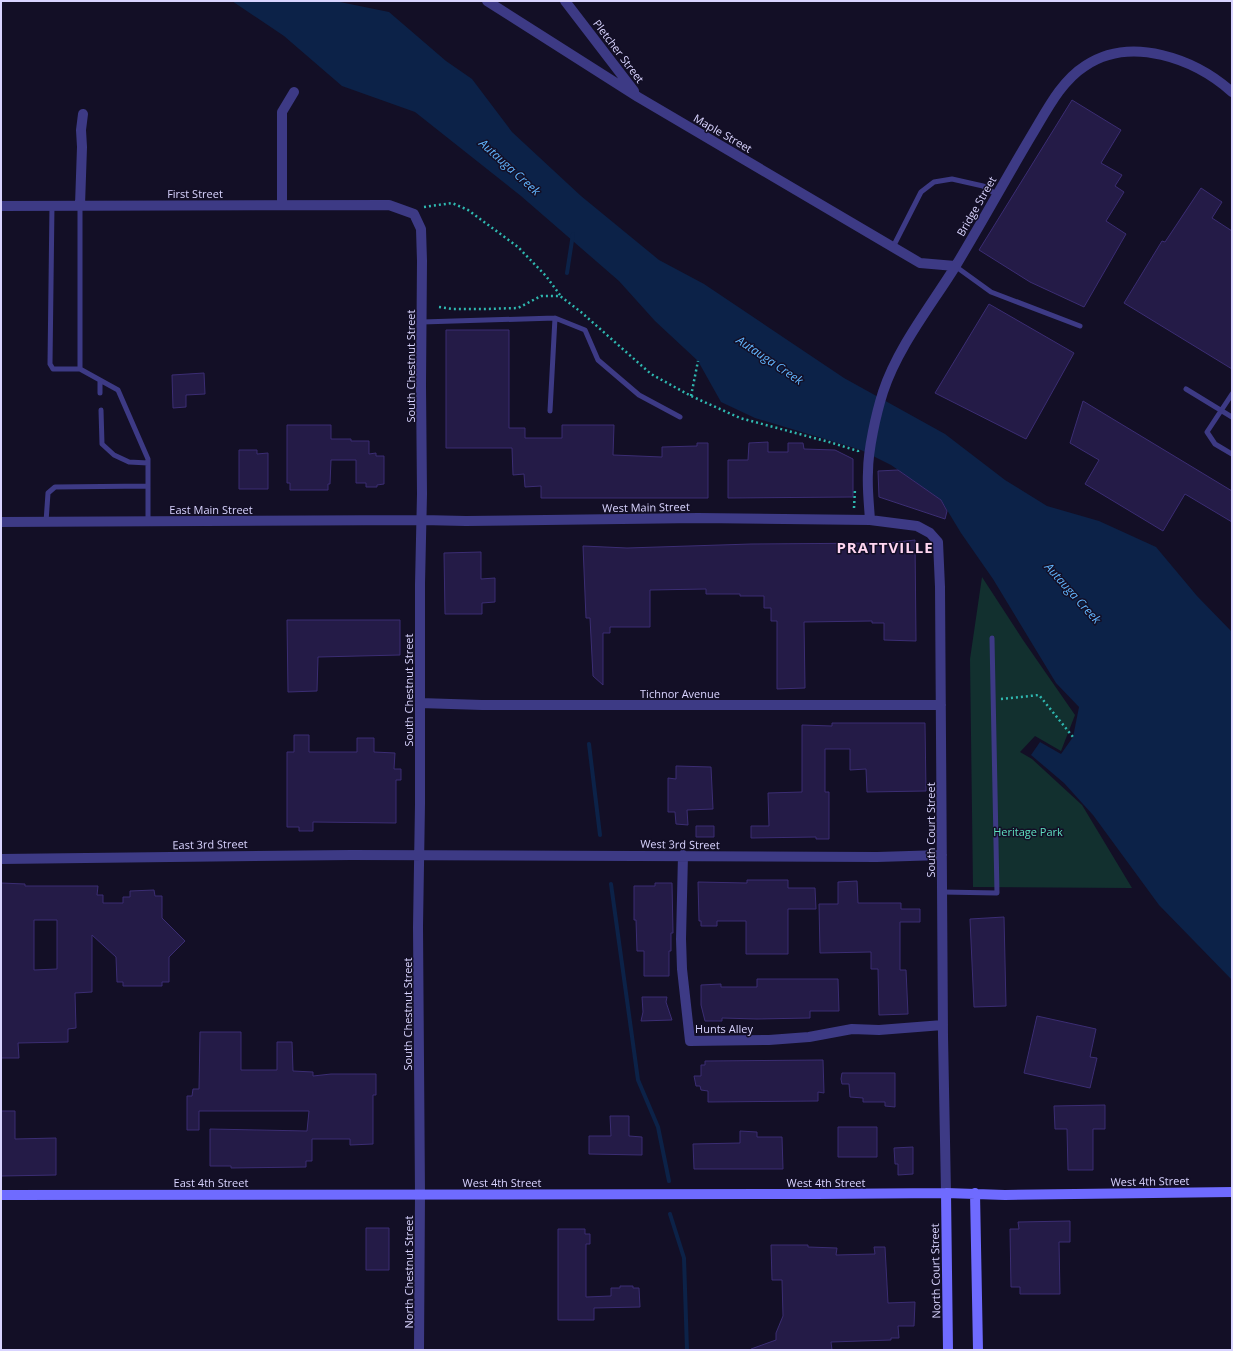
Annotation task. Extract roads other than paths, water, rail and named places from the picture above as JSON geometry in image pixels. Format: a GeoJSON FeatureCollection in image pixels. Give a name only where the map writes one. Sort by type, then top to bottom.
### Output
{"type":"FeatureCollection","features":[{"type":"Feature","properties":{"kind":"main road","name":"West 4th Street"},"geometry":{"type":"LineString","coordinates":[[420,1194],[975,1193],[1005,1195],[1232,1192]]}},
{"type":"Feature","properties":{"kind":"main road","name":"North Court Street"},"geometry":{"type":"LineString","coordinates":[[946,1193],[948,1350]]}},
{"type":"Feature","properties":{"kind":"main road"},"geometry":{"type":"LineString","coordinates":[[975,1193],[978,1350]]}},
{"type":"Feature","properties":{"kind":"main road","name":"East 4th Street"},"geometry":{"type":"LineString","coordinates":[[1,1195],[420,1194]]}},
{"type":"Feature","properties":{"kind":"street","name":"Maple Street"},"geometry":{"type":"LineString","coordinates":[[487,1],[638,97],[920,263],[956,266]]}},
{"type":"Feature","properties":{"kind":"street","name":"Pletcher Street"},"geometry":{"type":"LineString","coordinates":[[565,1],[638,97]]}},
{"type":"Feature","properties":{"kind":"street","name":"Bridge Street"},"geometry":{"type":"LineString","coordinates":[[870,520],[868,471],[869,454],[883,392],[888,378],[902,350],[956,266],[996,194],[1054,99],[1073,75],[1086,65],[1102,57],[1118,53],[1152,53],[1168,56],[1197,68],[1211,75],[1232,92]]}},
{"type":"Feature","properties":{"kind":"street"},"geometry":{"type":"LineString","coordinates":[[282,205],[282,112],[294,92]]}},
{"type":"Feature","properties":{"kind":"street"},"geometry":{"type":"LineString","coordinates":[[80,205],[82,147],[81,130],[83,114]]}},
{"type":"Feature","properties":{"kind":"street","name":"First Street"},"geometry":{"type":"LineString","coordinates":[[1,206],[389,205]]}},
{"type":"Feature","properties":{"kind":"street","name":"South Chestnut Street"},"geometry":{"type":"LineString","coordinates":[[389,205],[414,214],[421,229],[422,520],[420,584],[419,855],[420,1194]]}},
{"type":"Feature","properties":{"kind":"street","name":"West Main Street"},"geometry":{"type":"LineString","coordinates":[[422,520],[466,521],[698,518],[870,520]]}},
{"type":"Feature","properties":{"kind":"street","name":"East Main Street"},"geometry":{"type":"LineString","coordinates":[[1,522],[422,520]]}},
{"type":"Feature","properties":{"kind":"street","name":"South Court Street"},"geometry":{"type":"LineString","coordinates":[[870,520],[917,526],[930,533],[938,542],[940,587],[943,1025],[946,1193]]}},
{"type":"Feature","properties":{"kind":"street","name":"Tichnor Avenue"},"geometry":{"type":"LineString","coordinates":[[420,703],[482,705],[941,705]]}},
{"type":"Feature","properties":{"kind":"street","name":"West 3rd Street"},"geometry":{"type":"LineString","coordinates":[[419,855],[877,857],[942,855]]}},
{"type":"Feature","properties":{"kind":"street","name":"East 3rd Street"},"geometry":{"type":"LineString","coordinates":[[1,859],[419,855]]}},
{"type":"Feature","properties":{"kind":"street","name":"Hunts Alley"},"geometry":{"type":"LineString","coordinates":[[683,855],[681,940],[682,969],[690,1041],[769,1040],[809,1036],[852,1029],[892,1030],[943,1025]]}},
{"type":"Feature","properties":{"kind":"street","name":"North Chestnut Street"},"geometry":{"type":"LineString","coordinates":[[420,1194],[420,1350]]}},
{"type":"Feature","properties":{"kind":"lane"},"geometry":{"type":"LineString","coordinates":[[893,247],[922,192],[934,182],[952,179],[983,186],[996,194]]}},
{"type":"Feature","properties":{"kind":"lane"},"geometry":{"type":"LineString","coordinates":[[52,205],[50,364],[53,368],[80,369],[118,390],[148,459],[148,522]]}},
{"type":"Feature","properties":{"kind":"lane"},"geometry":{"type":"LineString","coordinates":[[80,205],[80,369]]}},
{"type":"Feature","properties":{"kind":"lane"},"geometry":{"type":"LineString","coordinates":[[956,266],[991,292],[1080,326]]}},
{"type":"Feature","properties":{"kind":"lane"},"geometry":{"type":"LineString","coordinates":[[422,322],[555,318],[585,330],[598,360],[639,395],[680,417]]}},
{"type":"Feature","properties":{"kind":"lane"},"geometry":{"type":"LineString","coordinates":[[550,411],[555,318]]}},
{"type":"Feature","properties":{"kind":"lane"},"geometry":{"type":"LineString","coordinates":[[100,380],[100,393]]}},
{"type":"Feature","properties":{"kind":"lane"},"geometry":{"type":"LineString","coordinates":[[1186,389],[1232,417]]}},
{"type":"Feature","properties":{"kind":"lane"},"geometry":{"type":"LineString","coordinates":[[1232,394],[1220,410],[1207,432],[1215,444],[1232,454]]}},
{"type":"Feature","properties":{"kind":"lane"},"geometry":{"type":"LineString","coordinates":[[101,410],[102,444],[114,455],[129,462],[148,463]]}},
{"type":"Feature","properties":{"kind":"lane"},"geometry":{"type":"LineString","coordinates":[[46,522],[48,493],[55,488],[148,486]]}},
{"type":"Feature","properties":{"kind":"lane"},"geometry":{"type":"LineString","coordinates":[[942,892],[997,893],[992,638]]}},
{"type":"Feature","properties":{"kind":"water","name":"Autauga Creek"},"geometry":{"type":"Polygon","coordinates":[[[232,1],[335,1],[389,12],[446,61],[472,79],[512,132],[581,196],[659,260],[704,284],[844,378],[945,434],[1005,480],[1047,506],[1099,521],[1156,547],[1197,596],[1232,632],[1232,980],[1159,905],[1093,815],[1064,783],[1031,755],[1040,742],[1061,754],[1073,737],[1079,707],[1056,683],[993,579],[961,533],[941,500],[891,465],[861,450],[755,418],[721,402],[698,361],[655,321],[619,281],[521,196],[415,112],[342,86],[284,36],[232,1]]]}},
{"type":"Feature","properties":{"kind":"waterway"},"geometry":{"type":"LineString","coordinates":[[567,273],[573,234]]}},
{"type":"Feature","properties":{"kind":"waterway"},"geometry":{"type":"LineString","coordinates":[[589,744],[600,835]]}},
{"type":"Feature","properties":{"kind":"waterway"},"geometry":{"type":"LineString","coordinates":[[611,884],[638,1080],[658,1127],[669,1181]]}},
{"type":"Feature","properties":{"kind":"waterway"},"geometry":{"type":"LineString","coordinates":[[670,1214],[684,1258],[687,1350]]}},
{"type":"Feature","properties":{"kind":"district","name":"PRATTVILLE"},"geometry":{"type":"Point","coordinates":[885,547]}},
{"type":"Feature","properties":{"kind":"park label","name":"Heritage Park"},"geometry":{"type":"Point","coordinates":[1028,831]}}]}
